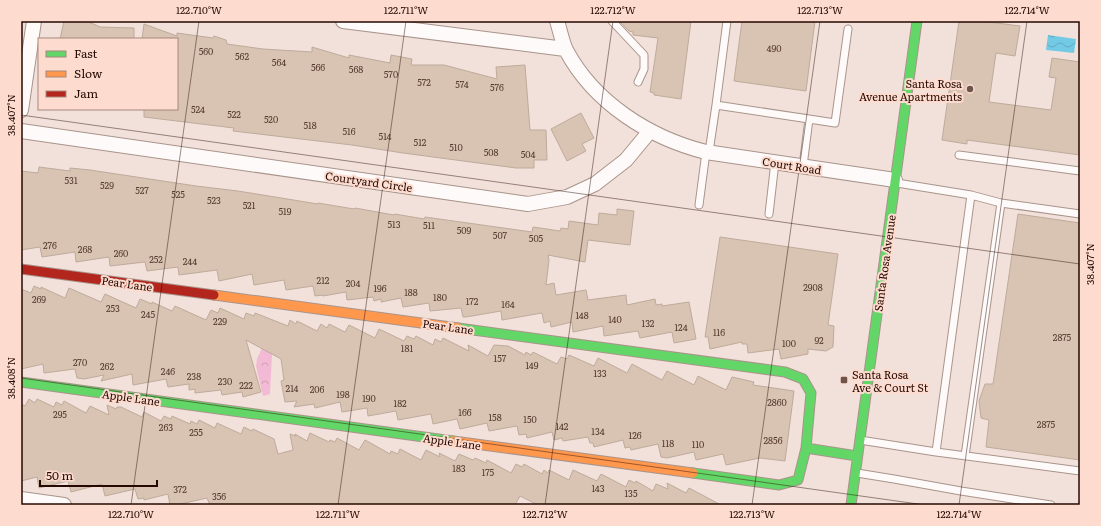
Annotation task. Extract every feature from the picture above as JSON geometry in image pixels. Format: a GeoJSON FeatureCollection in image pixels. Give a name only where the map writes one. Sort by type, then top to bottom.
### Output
{"type":"FeatureCollection","features":[{"type":"Feature","properties":{"kind":"street"},"geometry":{"type":"LineString","coordinates":[[21,110],[34,21]]}},
{"type":"Feature","properties":{"kind":"street"},"geometry":{"type":"LineString","coordinates":[[343,21],[565,49]]}},
{"type":"Feature","properties":{"kind":"street"},"geometry":{"type":"LineString","coordinates":[[558,21],[565,49],[581,73],[603,98],[626,117],[650,131]]}},
{"type":"Feature","properties":{"kind":"street","name":"Santa Rosa Avenue"},"geometry":{"type":"LineString","coordinates":[[851,505],[917,21]]}},
{"type":"Feature","properties":{"kind":"street","name":"Courtyard Circle"},"geometry":{"type":"LineString","coordinates":[[21,131],[528,204],[568,197],[594,184],[626,160],[650,131]]}},
{"type":"Feature","properties":{"kind":"street","name":"Court Road"},"geometry":{"type":"LineString","coordinates":[[650,131],[690,148],[708,152],[895,181]]}},
{"type":"Feature","properties":{"kind":"street","name":"Pear Lane"},"geometry":{"type":"LineString","coordinates":[[21,268],[785,372],[803,380],[811,393],[806,448]]}},
{"type":"Feature","properties":{"kind":"street","name":"Apple Lane"},"geometry":{"type":"LineString","coordinates":[[21,382],[779,485],[798,480],[806,448]]}},
{"type":"Feature","properties":{"kind":"street"},"geometry":{"type":"LineString","coordinates":[[806,448],[857,456]]}},
{"type":"Feature","properties":{"kind":"street"},"geometry":{"type":"LineString","coordinates":[[21,499],[64,505]]}},
{"type":"Feature","properties":{"kind":"lane"},"geometry":{"type":"LineString","coordinates":[[612,21],[644,55],[644,69],[638,82]]}},
{"type":"Feature","properties":{"kind":"lane"},"geometry":{"type":"LineString","coordinates":[[700,205],[716,105],[727,21]]}},
{"type":"Feature","properties":{"kind":"lane"},"geometry":{"type":"LineString","coordinates":[[716,105],[835,123],[848,29]]}},
{"type":"Feature","properties":{"kind":"lane"},"geometry":{"type":"LineString","coordinates":[[803,166],[809,119]]}},
{"type":"Feature","properties":{"kind":"lane"},"geometry":{"type":"LineString","coordinates":[[959,155],[1080,171]]}},
{"type":"Feature","properties":{"kind":"lane"},"geometry":{"type":"LineString","coordinates":[[769,214],[775,162]]}},
{"type":"Feature","properties":{"kind":"lane"},"geometry":{"type":"LineString","coordinates":[[895,181],[971,195],[1001,203],[1080,214]]}},
{"type":"Feature","properties":{"kind":"lane"},"geometry":{"type":"LineString","coordinates":[[936,452],[971,195]]}},
{"type":"Feature","properties":{"kind":"lane"},"geometry":{"type":"LineString","coordinates":[[965,456],[1001,203]]}},
{"type":"Feature","properties":{"kind":"lane"},"geometry":{"type":"LineString","coordinates":[[860,440],[936,452],[1080,471]]}},
{"type":"Feature","properties":{"kind":"lane"},"geometry":{"type":"LineString","coordinates":[[856,473],[1050,505]]}},
{"type":"Feature","properties":{"kind":"green space"},"geometry":{"type":"Polygon","coordinates":[[[271,327],[283,333],[272,355],[270,394],[263,396],[256,366],[257,359],[271,327]]]}},
{"type":"Feature","properties":{"kind":"water"},"geometry":{"type":"Polygon","coordinates":[[[1048,35],[1076,39],[1074,53],[1046,50],[1048,35]]]}},
{"type":"Feature","properties":{"kind":"building"},"geometry":{"type":"Polygon","coordinates":[[[64,21],[87,21],[100,27],[134,28],[134,38],[60,38],[64,21]]]}},
{"type":"Feature","properties":{"kind":"building"},"geometry":{"type":"Polygon","coordinates":[[[619,21],[691,21],[681,99],[654,95],[654,93],[650,92],[658,38],[633,35],[633,32],[629,31],[619,21]]]}},
{"type":"Feature","properties":{"kind":"building"},"geometry":{"type":"Polygon","coordinates":[[[742,21],[815,21],[806,91],[734,81],[742,21]]]}},
{"type":"Feature","properties":{"kind":"building","name":"Santa Rosa Avenue Apartments"},"geometry":{"type":"Polygon","coordinates":[[[959,21],[981,21],[1020,26],[1015,56],[996,53],[989,102],[1051,110],[1056,78],[1049,77],[1052,58],[1080,62],[1080,155],[967,140],[967,144],[942,140],[959,21]]]}},
{"type":"Feature","properties":{"kind":"building"},"geometry":{"type":"Polygon","coordinates":[[[144,24],[177,36],[177,33],[213,38],[214,36],[226,40],[227,44],[263,49],[312,52],[312,47],[349,58],[349,55],[390,63],[391,55],[412,59],[411,65],[444,65],[497,79],[496,67],[525,65],[530,130],[546,130],[547,160],[534,160],[534,168],[516,168],[352,145],[233,131],[234,128],[144,117],[144,110],[178,110],[178,38],[142,38],[144,24]]]}},
{"type":"Feature","properties":{"kind":"building"},"geometry":{"type":"Polygon","coordinates":[[[581,113],[594,138],[582,144],[586,151],[567,161],[551,129],[581,113]]]}},
{"type":"Feature","properties":{"kind":"building"},"geometry":{"type":"Polygon","coordinates":[[[39,167],[70,171],[70,168],[90,170],[318,204],[355,208],[394,215],[424,219],[425,217],[532,232],[533,227],[560,231],[561,228],[568,229],[569,221],[598,225],[599,213],[617,215],[617,209],[634,211],[630,245],[588,240],[585,262],[548,255],[549,260],[546,285],[554,283],[556,295],[586,290],[588,300],[626,295],[627,305],[655,299],[656,305],[662,304],[662,306],[689,302],[696,339],[674,343],[672,332],[640,338],[638,331],[604,336],[603,326],[573,332],[572,322],[551,327],[550,321],[544,323],[542,313],[502,320],[501,311],[463,317],[461,308],[430,311],[429,303],[403,307],[401,298],[381,302],[381,299],[374,301],[373,297],[347,300],[346,292],[315,296],[313,286],[286,290],[284,280],[254,285],[252,274],[219,281],[217,270],[179,275],[178,267],[147,271],[145,262],[110,266],[109,257],[76,262],[75,252],[42,257],[40,247],[21,250],[21,171],[38,173],[39,167]]]}},
{"type":"Feature","properties":{"kind":"building"},"geometry":{"type":"Polygon","coordinates":[[[1018,214],[1080,223],[1080,460],[986,447],[989,420],[981,418],[979,401],[985,384],[993,384],[1018,214]]]}},
{"type":"Feature","properties":{"kind":"building"},"geometry":{"type":"Polygon","coordinates":[[[720,237],[838,254],[828,325],[834,326],[833,347],[826,351],[808,349],[808,354],[781,359],[779,349],[748,353],[747,344],[742,344],[742,342],[710,349],[708,337],[705,337],[720,237]]]}},
{"type":"Feature","properties":{"kind":"building"},"geometry":{"type":"Polygon","coordinates":[[[34,286],[41,289],[41,287],[65,298],[69,288],[101,302],[105,294],[136,308],[140,299],[152,304],[152,302],[172,311],[175,306],[206,320],[211,310],[218,313],[220,308],[244,319],[246,313],[254,316],[255,313],[288,326],[290,320],[296,324],[297,321],[317,331],[321,324],[327,328],[329,324],[345,332],[349,325],[375,338],[379,329],[404,341],[407,336],[414,339],[416,336],[433,345],[435,339],[441,342],[443,338],[469,351],[468,345],[488,356],[494,345],[508,346],[525,355],[526,352],[531,355],[533,352],[557,364],[561,357],[567,359],[569,355],[594,366],[598,358],[627,373],[632,364],[662,380],[667,371],[694,385],[698,376],[726,390],[732,377],[754,382],[753,385],[794,391],[785,461],[760,458],[726,465],[723,454],[696,460],[694,452],[667,458],[661,457],[658,444],[631,450],[630,447],[625,448],[623,440],[594,447],[593,443],[590,443],[588,437],[563,441],[562,438],[554,440],[552,432],[527,438],[526,434],[519,435],[517,426],[489,431],[487,423],[460,429],[457,419],[433,424],[431,414],[398,420],[396,411],[368,416],[367,408],[342,412],[340,402],[315,408],[314,404],[294,407],[297,401],[285,402],[281,381],[284,380],[281,359],[246,340],[261,392],[243,397],[242,392],[222,395],[221,390],[195,393],[195,389],[189,390],[189,384],[168,387],[166,379],[133,385],[132,374],[101,381],[104,375],[84,379],[77,378],[75,369],[44,373],[43,364],[21,369],[21,289],[31,293],[34,286]]]}},
{"type":"Feature","properties":{"kind":"building"},"geometry":{"type":"Polygon","coordinates":[[[29,399],[35,403],[37,399],[54,407],[56,402],[62,405],[64,401],[86,413],[90,406],[109,415],[107,405],[116,409],[117,407],[121,407],[142,417],[144,412],[161,421],[164,416],[171,419],[172,416],[190,424],[191,421],[197,424],[199,420],[215,428],[217,423],[241,434],[244,427],[252,431],[253,429],[274,439],[278,454],[293,450],[290,434],[296,436],[295,434],[307,441],[310,433],[329,442],[330,440],[335,442],[337,438],[359,450],[365,440],[390,454],[391,451],[398,454],[400,449],[421,460],[426,450],[440,457],[439,453],[455,461],[459,454],[473,460],[475,458],[486,463],[487,460],[511,473],[516,464],[522,467],[524,464],[542,474],[544,470],[548,473],[549,470],[569,480],[573,470],[597,481],[601,474],[626,487],[629,480],[635,483],[636,481],[653,491],[656,484],[668,489],[667,483],[686,493],[689,488],[721,505],[538,505],[520,496],[515,505],[210,505],[207,498],[170,505],[168,494],[144,500],[144,498],[138,499],[135,489],[105,496],[102,484],[71,492],[68,481],[39,488],[37,477],[21,481],[21,404],[25,406],[29,399]]]}},
{"type":"Feature","properties":{"kind":"traffic: fast"},"geometry":{"type":"LineString","coordinates":[[851,505],[917,21]]}},
{"type":"Feature","properties":{"kind":"traffic: fast"},"geometry":{"type":"LineString","coordinates":[[458,328],[785,372],[803,379],[811,393],[806,448]]}},
{"type":"Feature","properties":{"kind":"traffic: fast"},"geometry":{"type":"LineString","coordinates":[[21,382],[453,441]]}},
{"type":"Feature","properties":{"kind":"traffic: fast"},"geometry":{"type":"LineString","coordinates":[[693,473],[779,485],[798,480],[806,448],[857,456]]}},
{"type":"Feature","properties":{"kind":"traffic: slow"},"geometry":{"type":"LineString","coordinates":[[214,295],[458,328]]}},
{"type":"Feature","properties":{"kind":"traffic: slow"},"geometry":{"type":"LineString","coordinates":[[453,441],[693,473]]}},
{"type":"Feature","properties":{"kind":"traffic: jam"},"geometry":{"type":"LineString","coordinates":[[21,269],[214,295]]}},
{"type":"Feature","properties":{"kind":"place","name":"Santa Rosa Avenue Apartments"},"geometry":{"type":"Point","coordinates":[970,89]}},
{"type":"Feature","properties":{"kind":"place","name":"Santa Rosa Ave & Court St"},"geometry":{"type":"Point","coordinates":[844,380]}}]}
